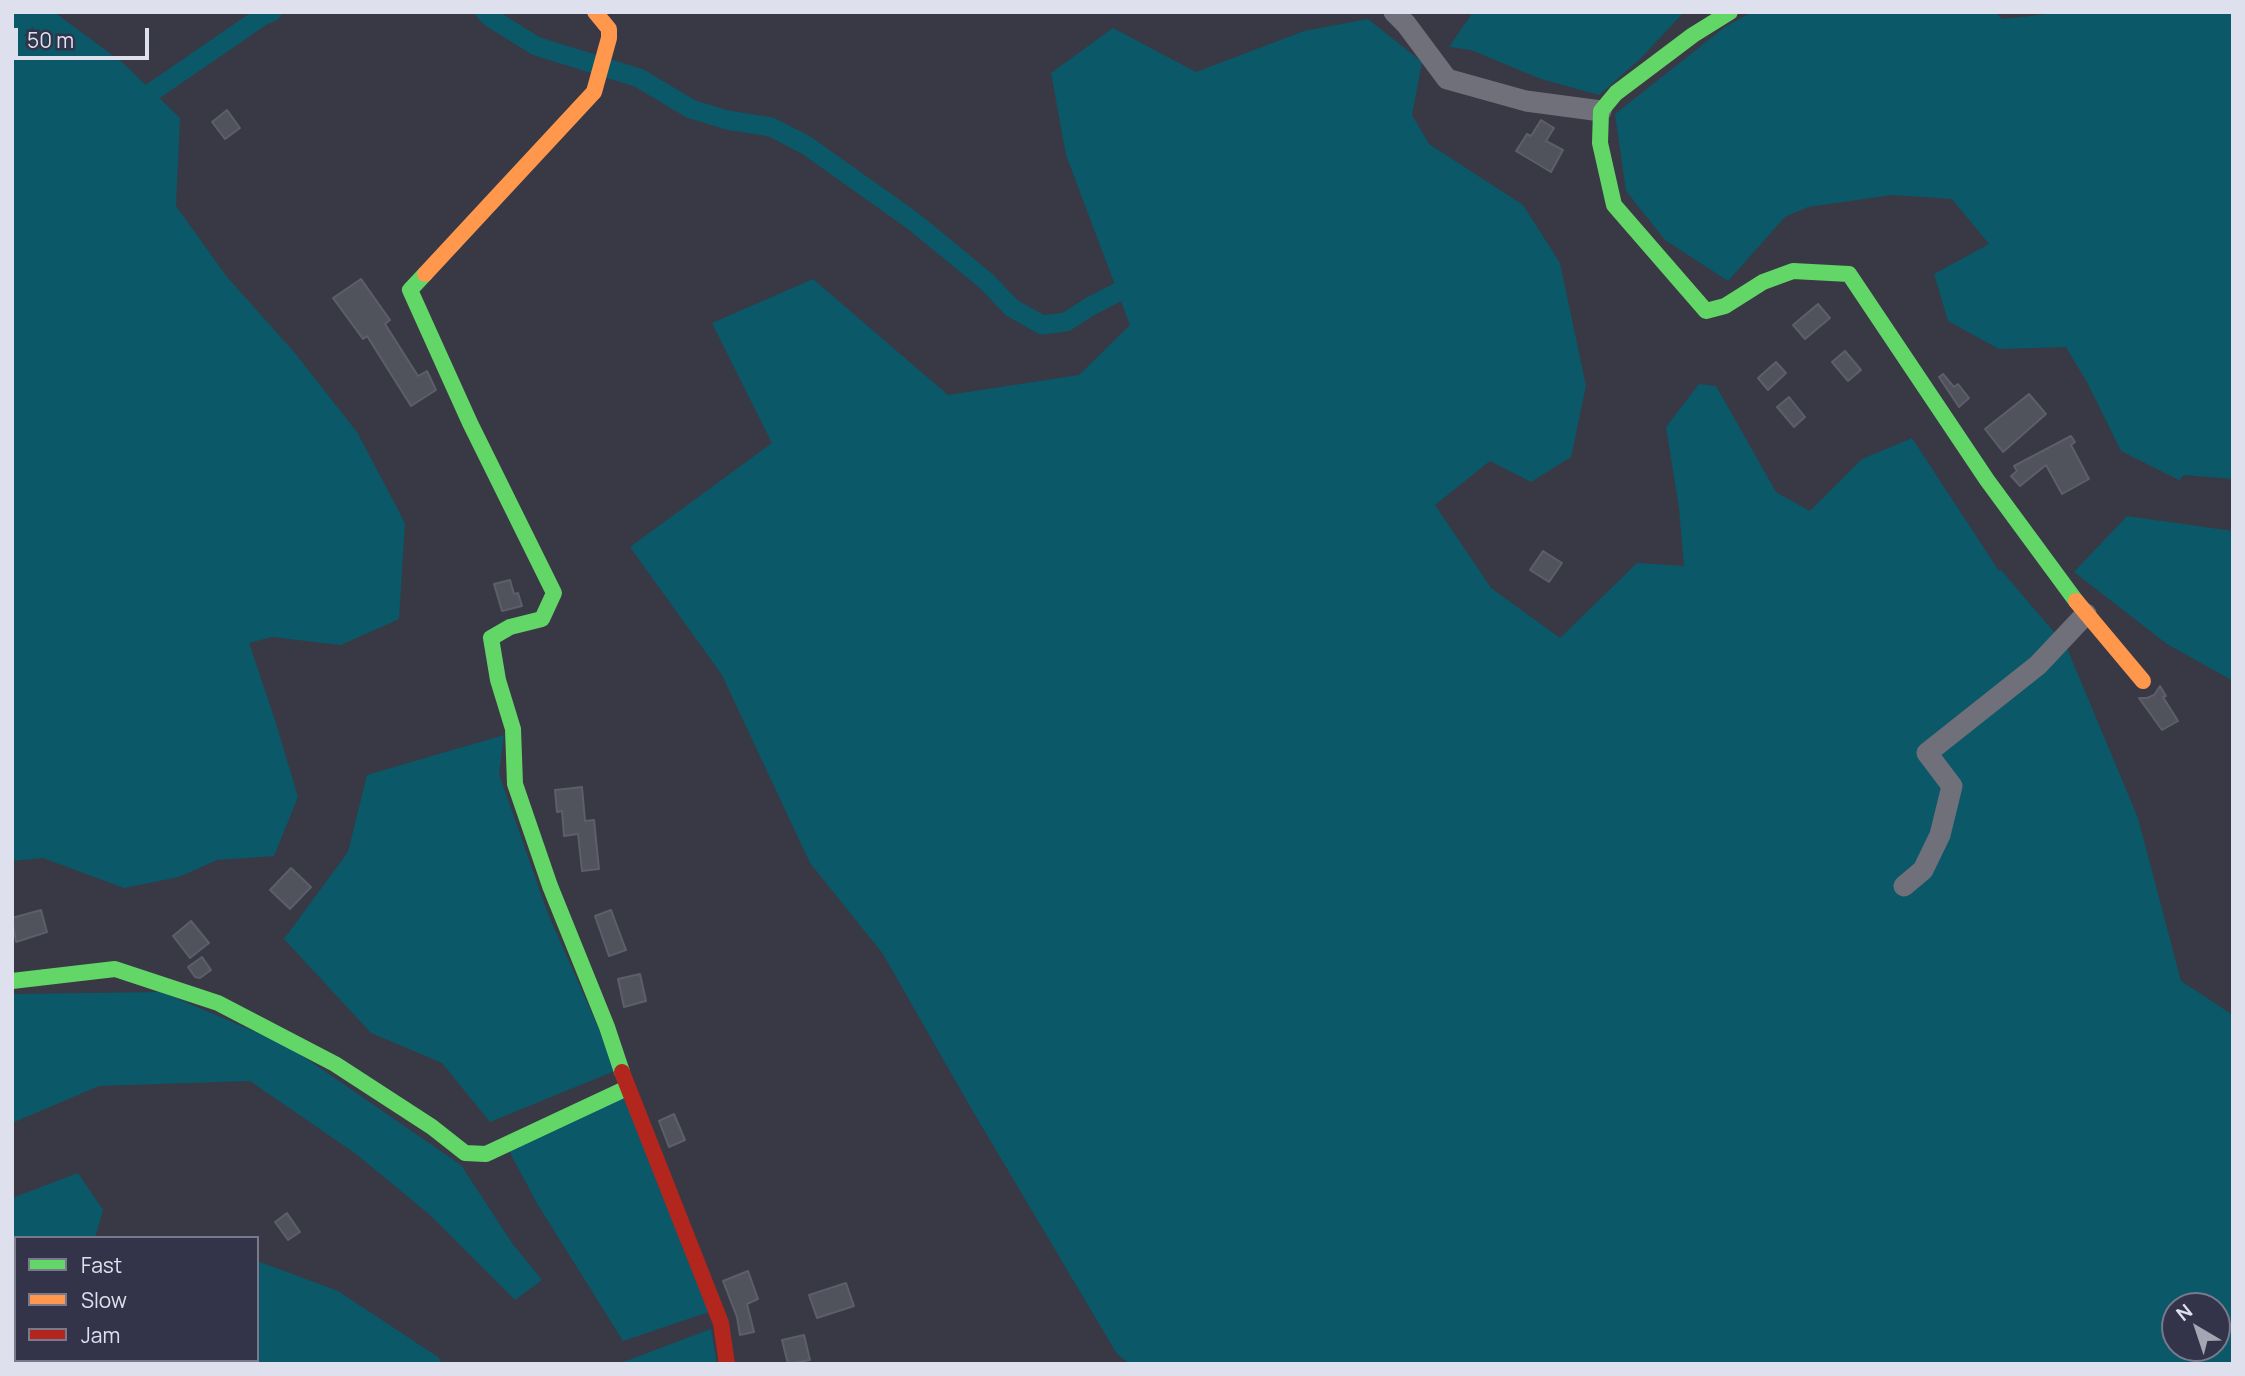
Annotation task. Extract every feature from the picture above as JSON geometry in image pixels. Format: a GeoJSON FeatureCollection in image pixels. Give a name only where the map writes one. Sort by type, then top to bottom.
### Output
{"type":"FeatureCollection","features":[{"type":"Feature","properties":{"kind":"street"},"geometry":{"type":"LineString","coordinates":[[595,12],[609,29],[594,92],[410,290],[470,424],[554,593],[542,619],[510,627],[491,638],[496,670],[513,729],[515,784],[550,886],[607,1027],[627,1088],[721,1323],[727,1364]]}},
{"type":"Feature","properties":{"kind":"street"},"geometry":{"type":"LineString","coordinates":[[1394,12],[1447,79],[1526,101],[1601,111]]}},
{"type":"Feature","properties":{"kind":"street"},"geometry":{"type":"LineString","coordinates":[[1730,12],[1693,35],[1616,93],[1601,111],[1601,143],[1614,205],[1706,312],[1725,306],[1763,282],[1793,271],[1849,274],[1987,480],[2085,614],[2143,681]]}},
{"type":"Feature","properties":{"kind":"street"},"geometry":{"type":"LineString","coordinates":[[1904,886],[1923,870],[1940,835],[1952,786],[1927,752],[2038,665],[2085,614]]}},
{"type":"Feature","properties":{"kind":"street"},"geometry":{"type":"LineString","coordinates":[[12,981],[115,969],[218,1003],[335,1064],[432,1127],[465,1153],[486,1154],[627,1088]]}},
{"type":"Feature","properties":{"kind":"water"},"geometry":{"type":"Polygon","coordinates":[[[12,12],[54,12],[123,63],[180,118],[176,206],[227,277],[294,352],[357,432],[405,523],[399,619],[341,645],[272,637],[249,643],[298,797],[274,856],[217,860],[179,877],[124,888],[43,858],[12,861],[12,12]]]}},
{"type":"Feature","properties":{"kind":"water"},"geometry":{"type":"Polygon","coordinates":[[[1473,12],[1684,12],[1641,58],[1599,95],[1541,79],[1471,50],[1449,47],[1473,12]]]}},
{"type":"Feature","properties":{"kind":"water"},"geometry":{"type":"Polygon","coordinates":[[[1752,12],[1995,12],[2002,19],[2067,12],[2233,12],[2233,479],[2184,475],[2179,480],[2121,451],[2088,384],[2066,347],[1999,349],[1948,321],[1934,274],[1989,244],[1952,199],[1892,195],[1808,207],[1785,217],[1728,281],[1665,240],[1626,191],[1615,114],[1725,27],[1752,12]]]}},
{"type":"Feature","properties":{"kind":"water"},"geometry":{"type":"Polygon","coordinates":[[[1368,19],[1422,62],[1412,115],[1429,144],[1523,205],[1560,263],[1586,386],[1571,457],[1531,482],[1490,461],[1435,505],[1491,588],[1560,638],[1637,563],[1684,566],[1679,508],[1666,427],[1699,384],[1716,386],[1776,492],[1810,511],[1862,459],[1912,438],[1999,571],[2001,570],[2066,646],[2138,818],[2181,981],[2233,1015],[2233,1364],[1130,1364],[1117,1354],[883,954],[810,863],[722,675],[630,547],[772,443],[712,323],[813,279],[948,395],[1079,375],[1130,325],[1066,155],[1051,73],[1113,28],[1196,72],[1304,31],[1368,19]]]}},
{"type":"Feature","properties":{"kind":"water"},"geometry":{"type":"Polygon","coordinates":[[[2127,516],[2233,531],[2233,681],[2167,644],[2074,572],[2127,516]]]}},
{"type":"Feature","properties":{"kind":"water"},"geometry":{"type":"Polygon","coordinates":[[[504,735],[499,774],[548,914],[617,1070],[490,1122],[442,1063],[371,1033],[284,939],[348,852],[367,775],[504,735]]]}},
{"type":"Feature","properties":{"kind":"water"},"geometry":{"type":"Polygon","coordinates":[[[162,992],[288,1046],[461,1165],[512,1243],[542,1280],[515,1300],[430,1215],[356,1154],[250,1081],[99,1086],[12,1123],[12,994],[162,992]]]}},
{"type":"Feature","properties":{"kind":"water"},"geometry":{"type":"Polygon","coordinates":[[[625,1096],[712,1311],[623,1341],[538,1205],[508,1149],[625,1096]]]}},
{"type":"Feature","properties":{"kind":"water"},"geometry":{"type":"Polygon","coordinates":[[[78,1173],[103,1210],[96,1236],[14,1236],[14,1362],[86,1364],[12,1364],[12,1198],[78,1173]]]}},
{"type":"Feature","properties":{"kind":"water"},"geometry":{"type":"Polygon","coordinates":[[[259,1262],[338,1291],[438,1357],[442,1364],[181,1364],[259,1362],[259,1262]]]}},
{"type":"Feature","properties":{"kind":"water"},"geometry":{"type":"Polygon","coordinates":[[[711,1329],[717,1364],[618,1364],[711,1329]]]}},
{"type":"Feature","properties":{"kind":"building"},"geometry":{"type":"Polygon","coordinates":[[[227,110],[240,128],[225,139],[212,122],[227,110]]]}},
{"type":"Feature","properties":{"kind":"building"},"geometry":{"type":"Polygon","coordinates":[[[1541,120],[1554,128],[1546,141],[1563,150],[1551,172],[1516,151],[1527,134],[1531,136],[1541,120]]]}},
{"type":"Feature","properties":{"kind":"building"},"geometry":{"type":"Polygon","coordinates":[[[361,279],[390,320],[385,324],[418,376],[427,371],[436,390],[411,406],[367,336],[363,339],[333,298],[361,279]]]}},
{"type":"Feature","properties":{"kind":"building"},"geometry":{"type":"Polygon","coordinates":[[[1818,304],[1830,318],[1805,339],[1793,325],[1818,304]]]}},
{"type":"Feature","properties":{"kind":"building"},"geometry":{"type":"Polygon","coordinates":[[[1845,351],[1861,370],[1848,381],[1832,362],[1845,351]]]}},
{"type":"Feature","properties":{"kind":"building"},"geometry":{"type":"Polygon","coordinates":[[[1776,362],[1786,373],[1768,390],[1758,378],[1776,362]]]}},
{"type":"Feature","properties":{"kind":"building"},"geometry":{"type":"Polygon","coordinates":[[[1943,374],[1954,387],[1958,384],[1969,398],[1959,407],[1939,377],[1943,374]]]}},
{"type":"Feature","properties":{"kind":"building"},"geometry":{"type":"Polygon","coordinates":[[[2029,394],[2046,414],[2003,452],[1985,429],[2029,394]]]}},
{"type":"Feature","properties":{"kind":"building"},"geometry":{"type":"Polygon","coordinates":[[[1789,397],[1805,417],[1794,427],[1777,407],[1789,397]]]}},
{"type":"Feature","properties":{"kind":"building"},"geometry":{"type":"Polygon","coordinates":[[[2071,436],[2075,442],[2071,445],[2089,479],[2062,494],[2046,465],[2020,486],[2011,476],[2017,471],[2014,466],[2071,436]]]}},
{"type":"Feature","properties":{"kind":"building"},"geometry":{"type":"Polygon","coordinates":[[[1543,551],[1562,563],[1549,582],[1530,570],[1543,551]]]}},
{"type":"Feature","properties":{"kind":"building"},"geometry":{"type":"Polygon","coordinates":[[[510,580],[514,594],[518,593],[522,606],[502,611],[494,584],[510,580]]]}},
{"type":"Feature","properties":{"kind":"building"},"geometry":{"type":"Polygon","coordinates":[[[2160,686],[2166,696],[2163,697],[2178,721],[2162,730],[2139,698],[2154,695],[2160,686]]]}},
{"type":"Feature","properties":{"kind":"building"},"geometry":{"type":"Polygon","coordinates":[[[582,787],[585,821],[594,820],[599,869],[582,871],[578,834],[564,836],[562,811],[557,812],[555,790],[582,787]]]}},
{"type":"Feature","properties":{"kind":"building"},"geometry":{"type":"Polygon","coordinates":[[[291,868],[311,887],[290,909],[270,890],[291,868]]]}},
{"type":"Feature","properties":{"kind":"building"},"geometry":{"type":"Polygon","coordinates":[[[41,910],[47,932],[16,942],[12,918],[41,910]]]}},
{"type":"Feature","properties":{"kind":"building"},"geometry":{"type":"Polygon","coordinates":[[[611,910],[626,950],[609,956],[595,916],[611,910]]]}},
{"type":"Feature","properties":{"kind":"building"},"geometry":{"type":"Polygon","coordinates":[[[191,921],[209,943],[190,958],[173,936],[191,921]]]}},
{"type":"Feature","properties":{"kind":"building"},"geometry":{"type":"Polygon","coordinates":[[[202,957],[211,970],[200,978],[195,977],[188,967],[202,957]]]}},
{"type":"Feature","properties":{"kind":"building"},"geometry":{"type":"Polygon","coordinates":[[[640,974],[646,1001],[624,1007],[618,979],[640,974]]]}},
{"type":"Feature","properties":{"kind":"building"},"geometry":{"type":"Polygon","coordinates":[[[674,1114],[685,1140],[669,1147],[659,1121],[674,1114]]]}},
{"type":"Feature","properties":{"kind":"building"},"geometry":{"type":"Polygon","coordinates":[[[287,1213],[300,1232],[288,1240],[275,1222],[287,1213]]]}},
{"type":"Feature","properties":{"kind":"building"},"geometry":{"type":"Polygon","coordinates":[[[748,1271],[758,1299],[747,1304],[754,1332],[740,1335],[737,1317],[723,1281],[748,1271]]]}},
{"type":"Feature","properties":{"kind":"building"},"geometry":{"type":"Polygon","coordinates":[[[846,1283],[854,1306],[817,1318],[809,1295],[846,1283]]]}},
{"type":"Feature","properties":{"kind":"building"},"geometry":{"type":"Polygon","coordinates":[[[804,1335],[810,1360],[788,1364],[782,1340],[804,1335]]]}},
{"type":"Feature","properties":{"kind":"waterway"},"geometry":{"type":"LineString","coordinates":[[149,94],[272,12]]}},
{"type":"Feature","properties":{"kind":"waterway"},"geometry":{"type":"LineString","coordinates":[[485,12],[536,46],[639,78],[691,109],[727,120],[771,127],[806,145],[913,221],[986,281],[1012,308],[1042,325],[1066,322],[1124,289],[1132,273]]}},
{"type":"Feature","properties":{"kind":"traffic: fast"},"geometry":{"type":"LineString","coordinates":[[1730,12],[1693,35],[1616,93],[1601,111],[1600,143],[1614,205],[1706,311],[1725,306],[1763,282],[1793,271],[1849,274],[1987,480],[2076,601]]}},
{"type":"Feature","properties":{"kind":"traffic: fast"},"geometry":{"type":"LineString","coordinates":[[425,274],[410,290],[470,423],[554,593],[542,619],[510,627],[491,638],[498,680],[513,729],[515,784],[550,886],[607,1027],[622,1072]]}},
{"type":"Feature","properties":{"kind":"traffic: fast"},"geometry":{"type":"LineString","coordinates":[[12,981],[115,969],[218,1003],[335,1064],[432,1127],[465,1153],[486,1154],[627,1088]]}},
{"type":"Feature","properties":{"kind":"traffic: slow"},"geometry":{"type":"LineString","coordinates":[[425,274],[594,92],[609,38],[609,29],[595,12]]}},
{"type":"Feature","properties":{"kind":"traffic: slow"},"geometry":{"type":"LineString","coordinates":[[2076,601],[2143,681]]}},
{"type":"Feature","properties":{"kind":"traffic: jam"},"geometry":{"type":"LineString","coordinates":[[622,1072],[721,1323],[727,1364]]}}]}
